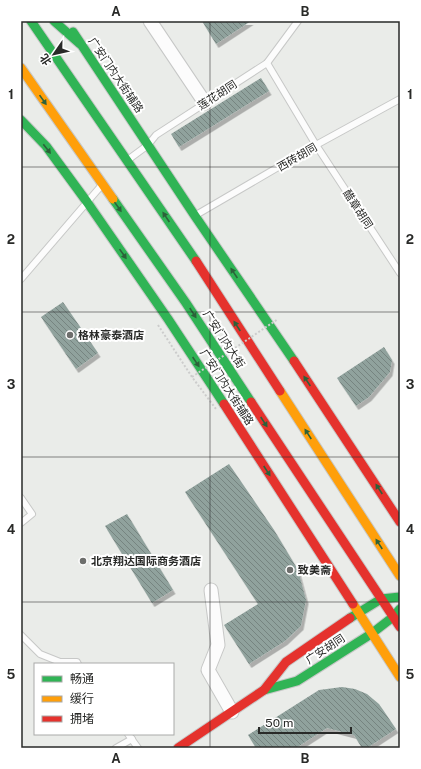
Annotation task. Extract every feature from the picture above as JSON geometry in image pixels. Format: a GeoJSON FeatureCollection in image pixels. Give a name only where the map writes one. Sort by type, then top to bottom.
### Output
{"type":"FeatureCollection","features":[{"type":"Feature","properties":{"kind":"street","name":"广安门内大街"},"geometry":{"type":"LineString","coordinates":[[31,21],[212,287],[400,576]]}},
{"type":"Feature","properties":{"kind":"street"},"geometry":{"type":"LineString","coordinates":[[54,21],[80,44]]}},
{"type":"Feature","properties":{"kind":"street","name":"广安门内大街辅路"},"geometry":{"type":"LineString","coordinates":[[65,21],[325,407],[400,522]]}},
{"type":"Feature","properties":{"kind":"street"},"geometry":{"type":"LineString","coordinates":[[150,21],[205,103]]}},
{"type":"Feature","properties":{"kind":"street","name":"广安门内大街"},"geometry":{"type":"LineString","coordinates":[[21,68],[190,310],[400,627]]}},
{"type":"Feature","properties":{"kind":"street","name":"广安门内大街辅路"},"geometry":{"type":"LineString","coordinates":[[21,120],[46,146],[168,318],[400,677]]}},
{"type":"Feature","properties":{"kind":"street"},"geometry":{"type":"LineString","coordinates":[[211,590],[218,645],[208,670],[232,712]]}},
{"type":"Feature","properties":{"kind":"street"},"geometry":{"type":"LineString","coordinates":[[381,599],[400,597]]}},
{"type":"Feature","properties":{"kind":"street","name":"广安胡同"},"geometry":{"type":"LineString","coordinates":[[178,748],[264,690],[286,662],[381,599]]}},
{"type":"Feature","properties":{"kind":"street","name":"广安胡同"},"geometry":{"type":"LineString","coordinates":[[264,690],[297,682],[371,634],[393,617],[400,609]]}},
{"type":"Feature","properties":{"kind":"lane","name":"莲花胡同"},"geometry":{"type":"LineString","coordinates":[[127,160],[148,144],[156,135],[267,63],[298,21]]}},
{"type":"Feature","properties":{"kind":"lane","name":"醋章胡同"},"geometry":{"type":"LineString","coordinates":[[267,63],[316,145],[400,273]]}},
{"type":"Feature","properties":{"kind":"lane","name":"西砖胡同"},"geometry":{"type":"LineString","coordinates":[[195,216],[316,145],[400,99]]}},
{"type":"Feature","properties":{"kind":"lane"},"geometry":{"type":"LineString","coordinates":[[21,279],[102,184]]}},
{"type":"Feature","properties":{"kind":"lane"},"geometry":{"type":"LineString","coordinates":[[21,498],[32,514],[21,523]]}},
{"type":"Feature","properties":{"kind":"lane"},"geometry":{"type":"LineString","coordinates":[[21,635],[40,654],[60,662],[78,663]]}},
{"type":"Feature","properties":{"kind":"lane"},"geometry":{"type":"LineString","coordinates":[[116,748],[130,737],[138,748]]}},
{"type":"Feature","properties":{"kind":"path"},"geometry":{"type":"LineString","coordinates":[[192,377],[278,318]]}},
{"type":"Feature","properties":{"kind":"path"},"geometry":{"type":"LineString","coordinates":[[158,325],[192,377],[216,409]]}},
{"type":"Feature","properties":{"kind":"building"},"geometry":{"type":"Polygon","coordinates":[[[202,21],[251,21],[216,44],[202,21]]]}},
{"type":"Feature","properties":{"kind":"building"},"geometry":{"type":"Polygon","coordinates":[[[261,78],[269,91],[179,147],[171,134],[261,78]]]}},
{"type":"Feature","properties":{"kind":"building","name":"格林豪泰酒店"},"geometry":{"type":"Polygon","coordinates":[[[63,302],[98,353],[76,369],[41,317],[63,302]]]}},
{"type":"Feature","properties":{"kind":"building"},"geometry":{"type":"Polygon","coordinates":[[[384,347],[392,360],[390,372],[369,397],[356,406],[337,378],[384,347]]]}},
{"type":"Feature","properties":{"kind":"building","name":"北京翔达国际商务酒店"},"geometry":{"type":"Polygon","coordinates":[[[229,464],[274,530],[298,570],[306,600],[301,626],[285,641],[249,664],[224,625],[258,604],[185,492],[229,464]]]}},
{"type":"Feature","properties":{"kind":"building"},"geometry":{"type":"Polygon","coordinates":[[[127,514],[173,590],[152,603],[105,526],[127,514]]]}},
{"type":"Feature","properties":{"kind":"building"},"geometry":{"type":"Polygon","coordinates":[[[342,687],[355,689],[367,694],[379,704],[396,729],[367,748],[362,748],[354,735],[327,728],[296,748],[256,748],[248,735],[319,690],[342,687]]]}},
{"type":"Feature","properties":{"kind":"traffic: fast"},"geometry":{"type":"LineString","coordinates":[[31,21],[196,261]]}},
{"type":"Feature","properties":{"kind":"traffic: fast"},"geometry":{"type":"LineString","coordinates":[[54,21],[80,44]]}},
{"type":"Feature","properties":{"kind":"traffic: fast"},"geometry":{"type":"LineString","coordinates":[[73,32],[195,216],[294,361]]}},
{"type":"Feature","properties":{"kind":"traffic: fast"},"geometry":{"type":"LineString","coordinates":[[21,120],[46,146],[87,202],[168,319],[224,404]]}},
{"type":"Feature","properties":{"kind":"traffic: fast"},"geometry":{"type":"LineString","coordinates":[[113,199],[186,303],[251,402]]}},
{"type":"Feature","properties":{"kind":"traffic: fast"},"geometry":{"type":"LineString","coordinates":[[350,618],[381,599],[400,597]]}},
{"type":"Feature","properties":{"kind":"traffic: fast"},"geometry":{"type":"LineString","coordinates":[[264,690],[297,681],[371,634],[393,617],[400,609]]}},
{"type":"Feature","properties":{"kind":"traffic: slow"},"geometry":{"type":"LineString","coordinates":[[21,68],[113,199]]}},
{"type":"Feature","properties":{"kind":"traffic: slow"},"geometry":{"type":"LineString","coordinates":[[280,391],[400,576]]}},
{"type":"Feature","properties":{"kind":"traffic: slow"},"geometry":{"type":"LineString","coordinates":[[353,604],[400,677]]}},
{"type":"Feature","properties":{"kind":"traffic: jam"},"geometry":{"type":"LineString","coordinates":[[196,261],[280,391]]}},
{"type":"Feature","properties":{"kind":"traffic: jam"},"geometry":{"type":"LineString","coordinates":[[294,361],[400,522]]}},
{"type":"Feature","properties":{"kind":"traffic: jam"},"geometry":{"type":"LineString","coordinates":[[251,402],[400,627]]}},
{"type":"Feature","properties":{"kind":"traffic: jam"},"geometry":{"type":"LineString","coordinates":[[224,404],[353,604]]}},
{"type":"Feature","properties":{"kind":"traffic: jam"},"geometry":{"type":"LineString","coordinates":[[178,748],[264,690],[286,662],[350,618]]}},
{"type":"Feature","properties":{"kind":"place","name":"格林豪泰酒店"},"geometry":{"type":"Point","coordinates":[70,335]}},
{"type":"Feature","properties":{"kind":"place","name":"北京翔达国际商务酒店"},"geometry":{"type":"Point","coordinates":[83,561]}},
{"type":"Feature","properties":{"kind":"place","name":"致美斋"},"geometry":{"type":"Point","coordinates":[290,570]}}]}
